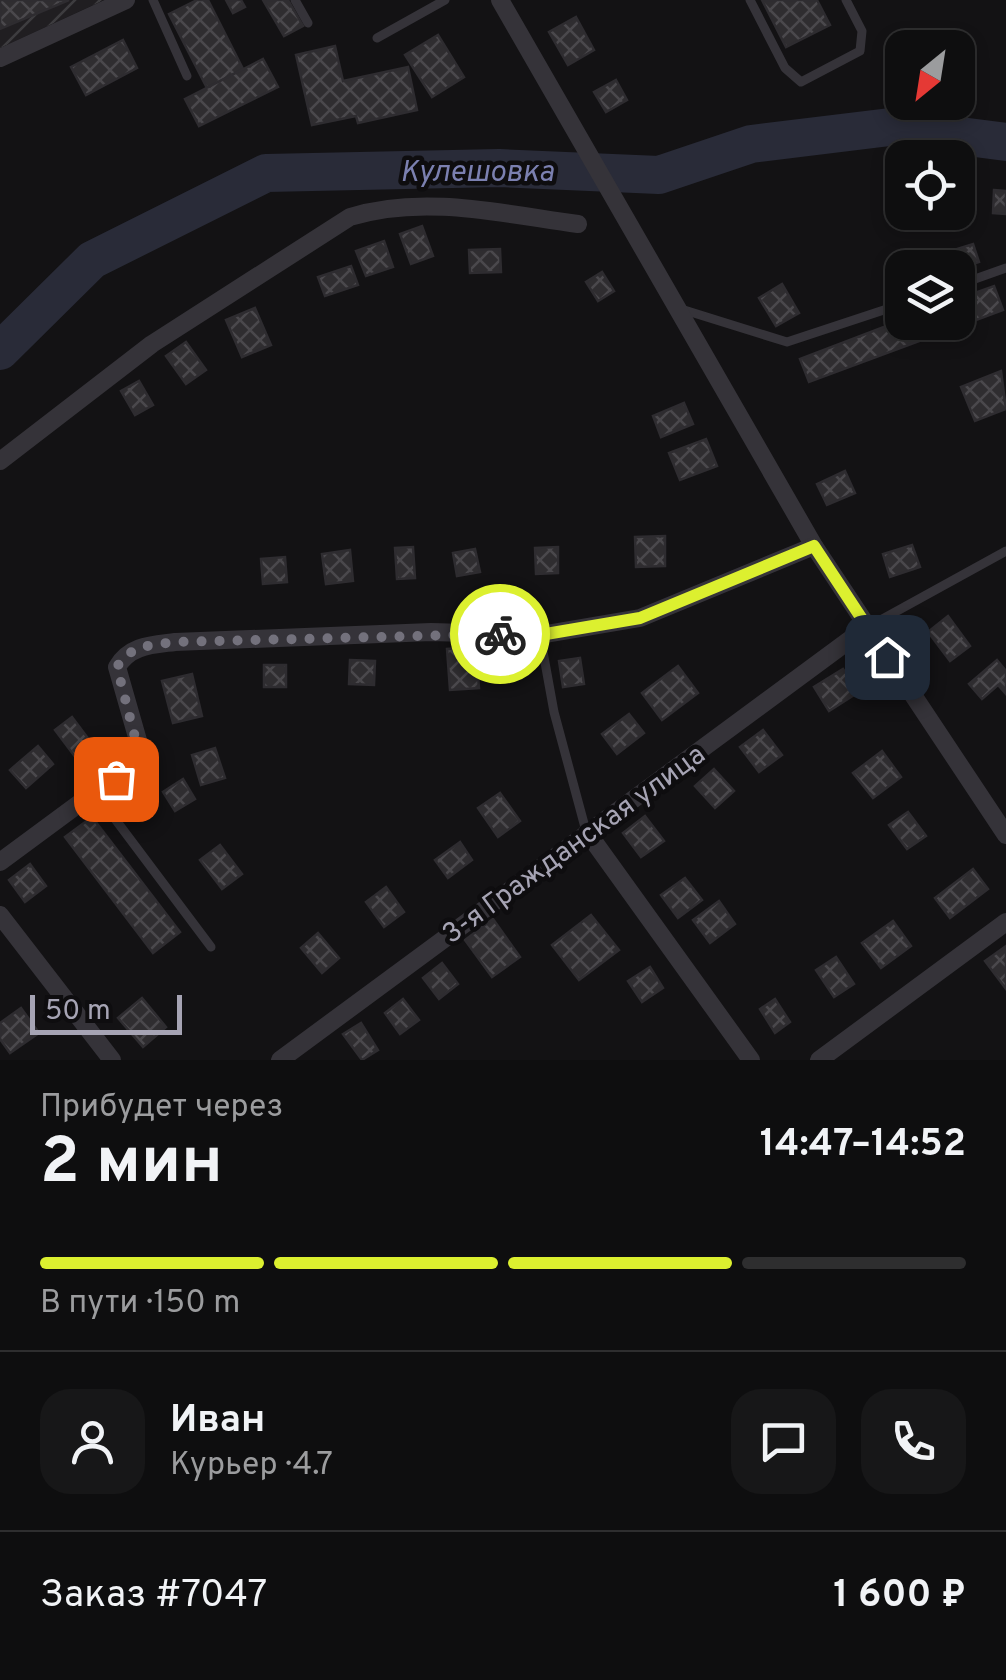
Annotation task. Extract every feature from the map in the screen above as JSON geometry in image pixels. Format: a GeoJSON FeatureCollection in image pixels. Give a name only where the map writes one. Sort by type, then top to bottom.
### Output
{"type":"FeatureCollection","features":[{"type":"Feature","properties":{"kind":"street"},"geometry":{"type":"LineString","coordinates":[[0,58],[126,0]]}},
{"type":"Feature","properties":{"kind":"street"},"geometry":{"type":"LineString","coordinates":[[500,0],[814,546],[1006,836]]}},
{"type":"Feature","properties":{"kind":"street"},"geometry":{"type":"LineString","coordinates":[[0,461],[152,344],[350,218],[382,210],[438,206],[578,224]]}},
{"type":"Feature","properties":{"kind":"street"},"geometry":{"type":"LineString","coordinates":[[0,862],[96,795],[139,753],[117,667],[124,654],[140,647],[175,642],[430,632],[540,635],[659,612],[709,587],[773,566],[814,546]]}},
{"type":"Feature","properties":{"kind":"street","name":"3-я Гражданская улица"},"geometry":{"type":"LineString","coordinates":[[280,1060],[867,627]]}},
{"type":"Feature","properties":{"kind":"street"},"geometry":{"type":"LineString","coordinates":[[586,832],[751,1060]]}},
{"type":"Feature","properties":{"kind":"street"},"geometry":{"type":"LineString","coordinates":[[0,915],[112,1060]]}},
{"type":"Feature","properties":{"kind":"street"},"geometry":{"type":"LineString","coordinates":[[820,1060],[1006,922]]}},
{"type":"Feature","properties":{"kind":"lane"},"geometry":{"type":"LineString","coordinates":[[153,0],[187,76]]}},
{"type":"Feature","properties":{"kind":"lane"},"geometry":{"type":"LineString","coordinates":[[295,0],[308,23]]}},
{"type":"Feature","properties":{"kind":"lane"},"geometry":{"type":"LineString","coordinates":[[377,38],[445,0]]}},
{"type":"Feature","properties":{"kind":"lane"},"geometry":{"type":"LineString","coordinates":[[750,0],[785,68],[801,82],[860,51],[862,31],[846,0]]}},
{"type":"Feature","properties":{"kind":"lane"},"geometry":{"type":"LineString","coordinates":[[975,279],[1006,268]]}},
{"type":"Feature","properties":{"kind":"lane"},"geometry":{"type":"LineString","coordinates":[[674,306],[787,342],[885,310]]}},
{"type":"Feature","properties":{"kind":"lane"},"geometry":{"type":"LineString","coordinates":[[867,627],[1006,551]]}},
{"type":"Feature","properties":{"kind":"lane"},"geometry":{"type":"LineString","coordinates":[[540,635],[554,712],[586,832]]}},
{"type":"Feature","properties":{"kind":"lane"},"geometry":{"type":"LineString","coordinates":[[96,795],[210,946]]}},
{"type":"Feature","properties":{"kind":"shaded area"},"geometry":{"type":"Polygon","coordinates":[[[0,0],[104,0],[0,48],[0,0]]]}},
{"type":"Feature","properties":{"kind":"building"},"geometry":{"type":"Polygon","coordinates":[[[0,0],[69,0],[0,29],[0,0]]]}},
{"type":"Feature","properties":{"kind":"building"},"geometry":{"type":"Polygon","coordinates":[[[197,0],[208,0],[243,69],[207,88],[169,14],[197,0]]]}},
{"type":"Feature","properties":{"kind":"building"},"geometry":{"type":"Polygon","coordinates":[[[226,0],[241,0],[245,7],[233,13],[226,0]]]}},
{"type":"Feature","properties":{"kind":"building"},"geometry":{"type":"Polygon","coordinates":[[[263,0],[288,0],[303,26],[284,36],[263,0]]]}},
{"type":"Feature","properties":{"kind":"building"},"geometry":{"type":"Polygon","coordinates":[[[762,0],[817,0],[830,25],[786,47],[762,0]]]}},
{"type":"Feature","properties":{"kind":"building"},"geometry":{"type":"Polygon","coordinates":[[[576,17],[594,50],[568,65],[549,32],[576,17]]]}},
{"type":"Feature","properties":{"kind":"building"},"geometry":{"type":"Polygon","coordinates":[[[438,35],[464,77],[432,97],[405,55],[438,35]]]}},
{"type":"Feature","properties":{"kind":"building"},"geometry":{"type":"Polygon","coordinates":[[[123,40],[137,68],[86,95],[71,67],[123,40]]]}},
{"type":"Feature","properties":{"kind":"building"},"geometry":{"type":"Polygon","coordinates":[[[335,46],[343,81],[408,67],[417,110],[358,123],[356,116],[312,125],[296,55],[335,46]]]}},
{"type":"Feature","properties":{"kind":"building"},"geometry":{"type":"Polygon","coordinates":[[[263,59],[278,87],[199,126],[185,99],[263,59]]]}},
{"type":"Feature","properties":{"kind":"building"},"geometry":{"type":"Polygon","coordinates":[[[616,80],[627,100],[606,112],[594,92],[616,80]]]}},
{"type":"Feature","properties":{"kind":"building"},"geometry":{"type":"Polygon","coordinates":[[[994,190],[1006,191],[1006,214],[993,213],[994,190]]]}},
{"type":"Feature","properties":{"kind":"building"},"geometry":{"type":"Polygon","coordinates":[[[422,226],[433,256],[411,264],[400,234],[422,226]]]}},
{"type":"Feature","properties":{"kind":"building"},"geometry":{"type":"Polygon","coordinates":[[[384,241],[393,267],[366,276],[356,251],[384,241]]]}},
{"type":"Feature","properties":{"kind":"building"},"geometry":{"type":"Polygon","coordinates":[[[973,244],[975,250],[954,250],[973,244]]]}},
{"type":"Feature","properties":{"kind":"building"},"geometry":{"type":"Polygon","coordinates":[[[500,249],[501,272],[470,273],[469,250],[500,249]]]}},
{"type":"Feature","properties":{"kind":"building"},"geometry":{"type":"Polygon","coordinates":[[[351,266],[358,285],[325,296],[318,277],[351,266]]]}},
{"type":"Feature","properties":{"kind":"building"},"geometry":{"type":"Polygon","coordinates":[[[602,272],[614,291],[598,301],[586,282],[602,272]]]}},
{"type":"Feature","properties":{"kind":"building"},"geometry":{"type":"Polygon","coordinates":[[[782,284],[799,313],[776,326],[759,298],[782,284]]]}},
{"type":"Feature","properties":{"kind":"building"},"geometry":{"type":"Polygon","coordinates":[[[994,286],[1003,310],[975,320],[975,293],[994,286]]]}},
{"type":"Feature","properties":{"kind":"building"},"geometry":{"type":"Polygon","coordinates":[[[255,308],[271,345],[242,357],[226,320],[255,308]]]}},
{"type":"Feature","properties":{"kind":"building"},"geometry":{"type":"Polygon","coordinates":[[[885,326],[885,340],[922,340],[809,382],[800,359],[885,326]]]}},
{"type":"Feature","properties":{"kind":"building"},"geometry":{"type":"Polygon","coordinates":[[[186,342],[206,370],[186,384],[166,356],[186,342]]]}},
{"type":"Feature","properties":{"kind":"building"},"geometry":{"type":"Polygon","coordinates":[[[1001,371],[1006,409],[975,421],[961,387],[1001,371]]]}},
{"type":"Feature","properties":{"kind":"building"},"geometry":{"type":"Polygon","coordinates":[[[139,381],[153,405],[135,415],[121,391],[139,381]]]}},
{"type":"Feature","properties":{"kind":"building"},"geometry":{"type":"Polygon","coordinates":[[[684,403],[693,424],[661,437],[653,416],[684,403]]]}},
{"type":"Feature","properties":{"kind":"building"},"geometry":{"type":"Polygon","coordinates":[[[706,439],[717,466],[680,480],[669,453],[706,439]]]}},
{"type":"Feature","properties":{"kind":"building"},"geometry":{"type":"Polygon","coordinates":[[[845,471],[855,493],[827,505],[817,484],[845,471]]]}},
{"type":"Feature","properties":{"kind":"building"},"geometry":{"type":"Polygon","coordinates":[[[665,536],[665,566],[636,567],[635,537],[665,536]]]}},
{"type":"Feature","properties":{"kind":"building"},"geometry":{"type":"Polygon","coordinates":[[[912,545],[920,567],[890,577],[883,554],[912,545]]]}},
{"type":"Feature","properties":{"kind":"building"},"geometry":{"type":"Polygon","coordinates":[[[413,547],[415,578],[397,579],[395,548],[413,547]]]}},
{"type":"Feature","properties":{"kind":"building"},"geometry":{"type":"Polygon","coordinates":[[[558,547],[558,573],[536,574],[535,548],[558,547]]]}},
{"type":"Feature","properties":{"kind":"building"},"geometry":{"type":"Polygon","coordinates":[[[475,549],[480,572],[457,576],[453,553],[475,549]]]}},
{"type":"Feature","properties":{"kind":"building"},"geometry":{"type":"Polygon","coordinates":[[[350,550],[353,581],[326,584],[322,554],[350,550]]]}},
{"type":"Feature","properties":{"kind":"building"},"geometry":{"type":"Polygon","coordinates":[[[285,557],[287,582],[263,584],[261,559],[285,557]]]}},
{"type":"Feature","properties":{"kind":"building"},"geometry":{"type":"Polygon","coordinates":[[[948,616],[970,646],[950,661],[928,632],[948,616]]]}},
{"type":"Feature","properties":{"kind":"building"},"geometry":{"type":"Polygon","coordinates":[[[476,647],[479,688],[450,690],[447,649],[476,647]]]}},
{"type":"Feature","properties":{"kind":"building"},"geometry":{"type":"Polygon","coordinates":[[[580,658],[584,684],[563,687],[559,661],[580,658]]]}},
{"type":"Feature","properties":{"kind":"building"},"geometry":{"type":"Polygon","coordinates":[[[350,660],[375,661],[374,685],[349,684],[350,660]]]}},
{"type":"Feature","properties":{"kind":"building"},"geometry":{"type":"Polygon","coordinates":[[[997,660],[1006,671],[1006,694],[998,685],[982,699],[969,684],[997,660]]]}},
{"type":"Feature","properties":{"kind":"building"},"geometry":{"type":"Polygon","coordinates":[[[264,665],[286,665],[286,687],[264,687],[264,665]]]}},
{"type":"Feature","properties":{"kind":"building"},"geometry":{"type":"Polygon","coordinates":[[[678,666],[698,693],[662,720],[642,693],[678,666]]]}},
{"type":"Feature","properties":{"kind":"building"},"geometry":{"type":"Polygon","coordinates":[[[843,669],[859,692],[829,711],[814,687],[843,669]]]}},
{"type":"Feature","properties":{"kind":"building"},"geometry":{"type":"Polygon","coordinates":[[[192,674],[202,716],[173,723],[162,681],[192,674]]]}},
{"type":"Feature","properties":{"kind":"building"},"geometry":{"type":"Polygon","coordinates":[[[629,714],[644,733],[617,754],[602,734],[629,714]]]}},
{"type":"Feature","properties":{"kind":"building"},"geometry":{"type":"Polygon","coordinates":[[[72,717],[93,745],[76,758],[55,730],[72,717]]]}},
{"type":"Feature","properties":{"kind":"building"},"geometry":{"type":"Polygon","coordinates":[[[763,730],[782,755],[759,772],[740,747],[763,730]]]}},
{"type":"Feature","properties":{"kind":"building"},"geometry":{"type":"Polygon","coordinates":[[[38,746],[53,764],[26,788],[10,770],[38,746]]]}},
{"type":"Feature","properties":{"kind":"building"},"geometry":{"type":"Polygon","coordinates":[[[215,748],[225,778],[201,785],[192,755],[215,748]]]}},
{"type":"Feature","properties":{"kind":"building"},"geometry":{"type":"Polygon","coordinates":[[[882,751],[901,777],[873,798],[853,773],[882,751]]]}},
{"type":"Feature","properties":{"kind":"building"},"geometry":{"type":"Polygon","coordinates":[[[714,769],[734,791],[715,808],[695,786],[714,769]]]}},
{"type":"Feature","properties":{"kind":"building"},"geometry":{"type":"Polygon","coordinates":[[[183,779],[195,799],[175,811],[163,792],[183,779]]]}},
{"type":"Feature","properties":{"kind":"building"},"geometry":{"type":"Polygon","coordinates":[[[500,793],[520,821],[498,837],[478,808],[500,793]]]}},
{"type":"Feature","properties":{"kind":"building"},"geometry":{"type":"Polygon","coordinates":[[[908,812],[926,836],[907,849],[889,825],[908,812]]]}},
{"type":"Feature","properties":{"kind":"building"},"geometry":{"type":"Polygon","coordinates":[[[645,816],[664,841],[641,857],[623,833],[645,816]]]}},
{"type":"Feature","properties":{"kind":"building"},"geometry":{"type":"Polygon","coordinates":[[[92,817],[180,932],[153,953],[65,837],[92,817]]]}},
{"type":"Feature","properties":{"kind":"building"},"geometry":{"type":"Polygon","coordinates":[[[460,842],[472,860],[448,878],[435,860],[460,842]]]}},
{"type":"Feature","properties":{"kind":"building"},"geometry":{"type":"Polygon","coordinates":[[[220,845],[242,874],[222,889],[200,860],[220,845]]]}},
{"type":"Feature","properties":{"kind":"building"},"geometry":{"type":"Polygon","coordinates":[[[30,864],[46,886],[25,902],[9,880],[30,864]]]}},
{"type":"Feature","properties":{"kind":"building"},"geometry":{"type":"Polygon","coordinates":[[[973,869],[988,889],[950,918],[935,898],[973,869]]]}},
{"type":"Feature","properties":{"kind":"building"},"geometry":{"type":"Polygon","coordinates":[[[685,878],[702,900],[678,918],[661,895],[685,878]]]}},
{"type":"Feature","properties":{"kind":"building"},"geometry":{"type":"Polygon","coordinates":[[[386,887],[404,912],[384,927],[366,902],[386,887]]]}},
{"type":"Feature","properties":{"kind":"building"},"geometry":{"type":"Polygon","coordinates":[[[719,901],[735,924],[710,943],[693,920],[719,901]]]}},
{"type":"Feature","properties":{"kind":"building"},"geometry":{"type":"Polygon","coordinates":[[[591,915],[619,950],[579,980],[552,945],[591,915]]]}},
{"type":"Feature","properties":{"kind":"building"},"geometry":{"type":"Polygon","coordinates":[[[493,919],[520,957],[492,977],[465,940],[493,919]]]}},
{"type":"Feature","properties":{"kind":"building"},"geometry":{"type":"Polygon","coordinates":[[[893,921],[911,946],[881,968],[862,943],[893,921]]]}},
{"type":"Feature","properties":{"kind":"building"},"geometry":{"type":"Polygon","coordinates":[[[318,933],[339,958],[322,973],[301,948],[318,933]]]}},
{"type":"Feature","properties":{"kind":"building"},"geometry":{"type":"Polygon","coordinates":[[[1006,946],[1006,989],[985,961],[1006,946]]]}},
{"type":"Feature","properties":{"kind":"building"},"geometry":{"type":"Polygon","coordinates":[[[836,957],[854,984],[834,997],[816,970],[836,957]]]}},
{"type":"Feature","properties":{"kind":"building"},"geometry":{"type":"Polygon","coordinates":[[[442,963],[458,984],[439,999],[423,978],[442,963]]]}},
{"type":"Feature","properties":{"kind":"building"},"geometry":{"type":"Polygon","coordinates":[[[650,967],[663,988],[642,1002],[628,981],[650,967]]]}},
{"type":"Feature","properties":{"kind":"building"},"geometry":{"type":"Polygon","coordinates":[[[142,998],[166,1027],[143,1047],[118,1018],[142,998]]]}},
{"type":"Feature","properties":{"kind":"building"},"geometry":{"type":"Polygon","coordinates":[[[403,999],[419,1020],[400,1034],[385,1013],[403,999]]]}},
{"type":"Feature","properties":{"kind":"building"},"geometry":{"type":"Polygon","coordinates":[[[775,999],[790,1022],[775,1033],[760,1009],[775,999]]]}},
{"type":"Feature","properties":{"kind":"building"},"geometry":{"type":"Polygon","coordinates":[[[21,1008],[39,1033],[10,1053],[0,1039],[0,1023],[21,1008]]]}},
{"type":"Feature","properties":{"kind":"building"},"geometry":{"type":"Polygon","coordinates":[[[361,1023],[378,1050],[362,1060],[343,1034],[361,1023]]]}},
{"type":"Feature","properties":{"kind":"waterway","name":"Кулешовка"},"geometry":{"type":"LineString","coordinates":[[0,351],[92,260],[266,173],[499,168],[659,175],[751,144],[890,127],[1006,142]]}},
{"type":"Feature","properties":{"kind":"way so far"},"geometry":{"type":"LineString","coordinates":[[116,779],[139,753],[117,667],[124,654],[140,647],[175,642],[430,632],[500,634]]}},
{"type":"Feature","properties":{"kind":"route"},"geometry":{"type":"LineString","coordinates":[[500,634],[540,635],[640,618],[814,546],[887,657]]}}]}
